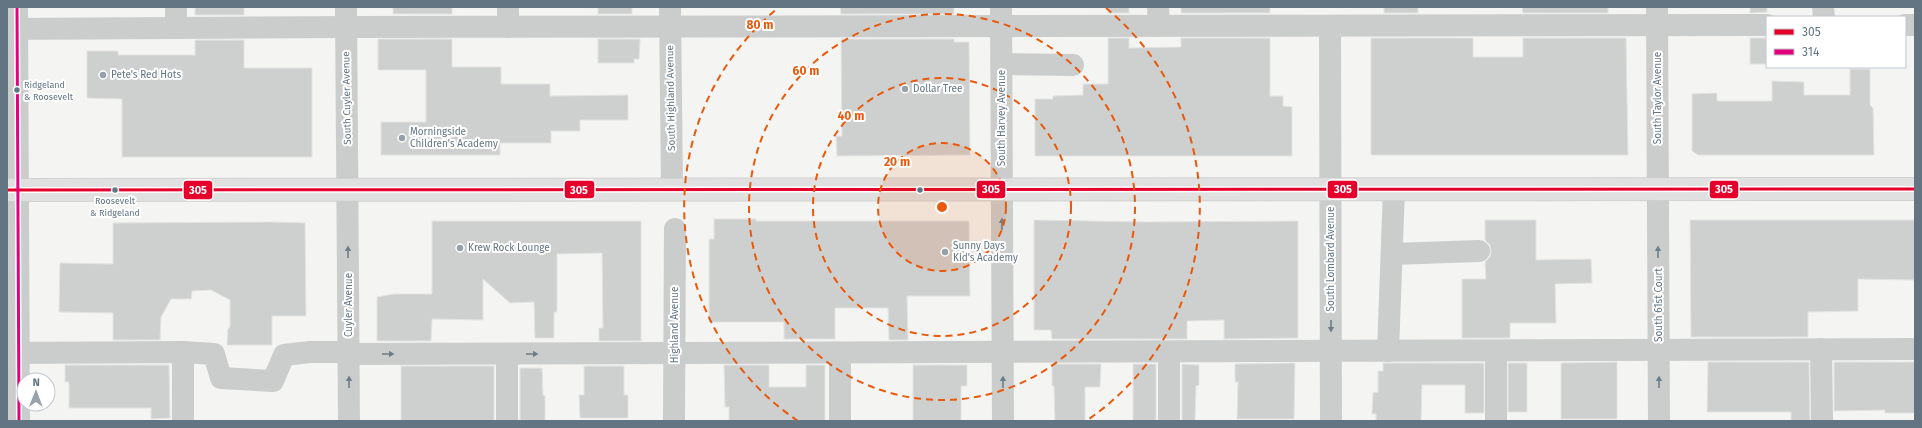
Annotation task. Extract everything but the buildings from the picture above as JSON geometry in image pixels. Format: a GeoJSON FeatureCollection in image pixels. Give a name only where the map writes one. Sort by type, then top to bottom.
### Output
{"type":"FeatureCollection","features":[{"type":"Feature","properties":{"kind":"main road"},"geometry":{"type":"LineString","coordinates":[[13,190],[1915,189]]}},
{"type":"Feature","properties":{"kind":"street"},"geometry":{"type":"LineString","coordinates":[[17,7],[12,29],[13,353],[19,421]]}},
{"type":"Feature","properties":{"kind":"street","name":"South Harvey Avenue"},"geometry":{"type":"LineString","coordinates":[[1001,16],[1003,421]]}},
{"type":"Feature","properties":{"kind":"street"},"geometry":{"type":"LineString","coordinates":[[12,29],[176,17],[1159,16],[1330,26],[1496,16],[1657,16],[1766,25]]}},
{"type":"Feature","properties":{"kind":"street","name":"South Taylor Avenue"},"geometry":{"type":"LineString","coordinates":[[1657,16],[1658,189]]}},
{"type":"Feature","properties":{"kind":"street","name":"South Cuyler Avenue"},"geometry":{"type":"LineString","coordinates":[[346,17],[348,190]]}},
{"type":"Feature","properties":{"kind":"street","name":"South Highland Avenue"},"geometry":{"type":"LineString","coordinates":[[670,17],[672,190]]}},
{"type":"Feature","properties":{"kind":"street","name":"South Lombard Avenue"},"geometry":{"type":"LineString","coordinates":[[1330,26],[1331,421]]}},
{"type":"Feature","properties":{"kind":"street"},"geometry":{"type":"LineString","coordinates":[[1002,64],[1073,65]]}},
{"type":"Feature","properties":{"kind":"street"},"geometry":{"type":"LineString","coordinates":[[1388,351],[1394,189]]}},
{"type":"Feature","properties":{"kind":"street","name":"South 61st Court"},"geometry":{"type":"LineString","coordinates":[[1658,189],[1659,421]]}},
{"type":"Feature","properties":{"kind":"street","name":"Cuyler Avenue"},"geometry":{"type":"LineString","coordinates":[[348,190],[349,421]]}},
{"type":"Feature","properties":{"kind":"street","name":"Highland Avenue"},"geometry":{"type":"LineString","coordinates":[[674,421],[675,229]]}},
{"type":"Feature","properties":{"kind":"street"},"geometry":{"type":"LineString","coordinates":[[1392,254],[1479,251]]}},
{"type":"Feature","properties":{"kind":"street"},"geometry":{"type":"LineString","coordinates":[[1821,349],[1822,421]]}},
{"type":"Feature","properties":{"kind":"street"},"geometry":{"type":"LineString","coordinates":[[13,353],[183,352],[214,354],[221,378],[273,382],[284,355],[310,352],[507,354],[1915,349]]}},
{"type":"Feature","properties":{"kind":"street"},"geometry":{"type":"LineString","coordinates":[[1496,350],[1496,421]]}},
{"type":"Feature","properties":{"kind":"street"},"geometry":{"type":"LineString","coordinates":[[183,352],[183,421]]}},
{"type":"Feature","properties":{"kind":"street"},"geometry":{"type":"LineString","coordinates":[[1169,352],[1169,421]]}},
{"type":"Feature","properties":{"kind":"street"},"geometry":{"type":"LineString","coordinates":[[840,353],[840,421]]}},
{"type":"Feature","properties":{"kind":"street"},"geometry":{"type":"LineString","coordinates":[[507,354],[507,421]]}},
{"type":"Feature","properties":{"kind":"transit line","name":"314"},"geometry":{"type":"LineString","coordinates":[[17,7],[19,421]]}},
{"type":"Feature","properties":{"kind":"transit line","name":"305"},"geometry":{"type":"LineString","coordinates":[[7,190],[1915,189]]}},
{"type":"Feature","properties":{"kind":"place","name":"Pete's Red Hots"},"geometry":{"type":"Point","coordinates":[103,75]}},
{"type":"Feature","properties":{"kind":"place","name":"Dollar Tree"},"geometry":{"type":"Point","coordinates":[905,89]}},
{"type":"Feature","properties":{"kind":"place","name":"Ridgeland & Roosevelt"},"geometry":{"type":"Point","coordinates":[17,90]}},
{"type":"Feature","properties":{"kind":"place","name":"Morningside Children's Academy"},"geometry":{"type":"Point","coordinates":[402,138]}},
{"type":"Feature","properties":{"kind":"place","name":"Roosevelt & Ridgeland"},"geometry":{"type":"Point","coordinates":[115,190]}},
{"type":"Feature","properties":{"kind":"place","name":"Krew Rock Lounge"},"geometry":{"type":"Point","coordinates":[460,248]}},
{"type":"Feature","properties":{"kind":"place","name":"Sunny Days Kid's Academy"},"geometry":{"type":"Point","coordinates":[945,252]}}]}
